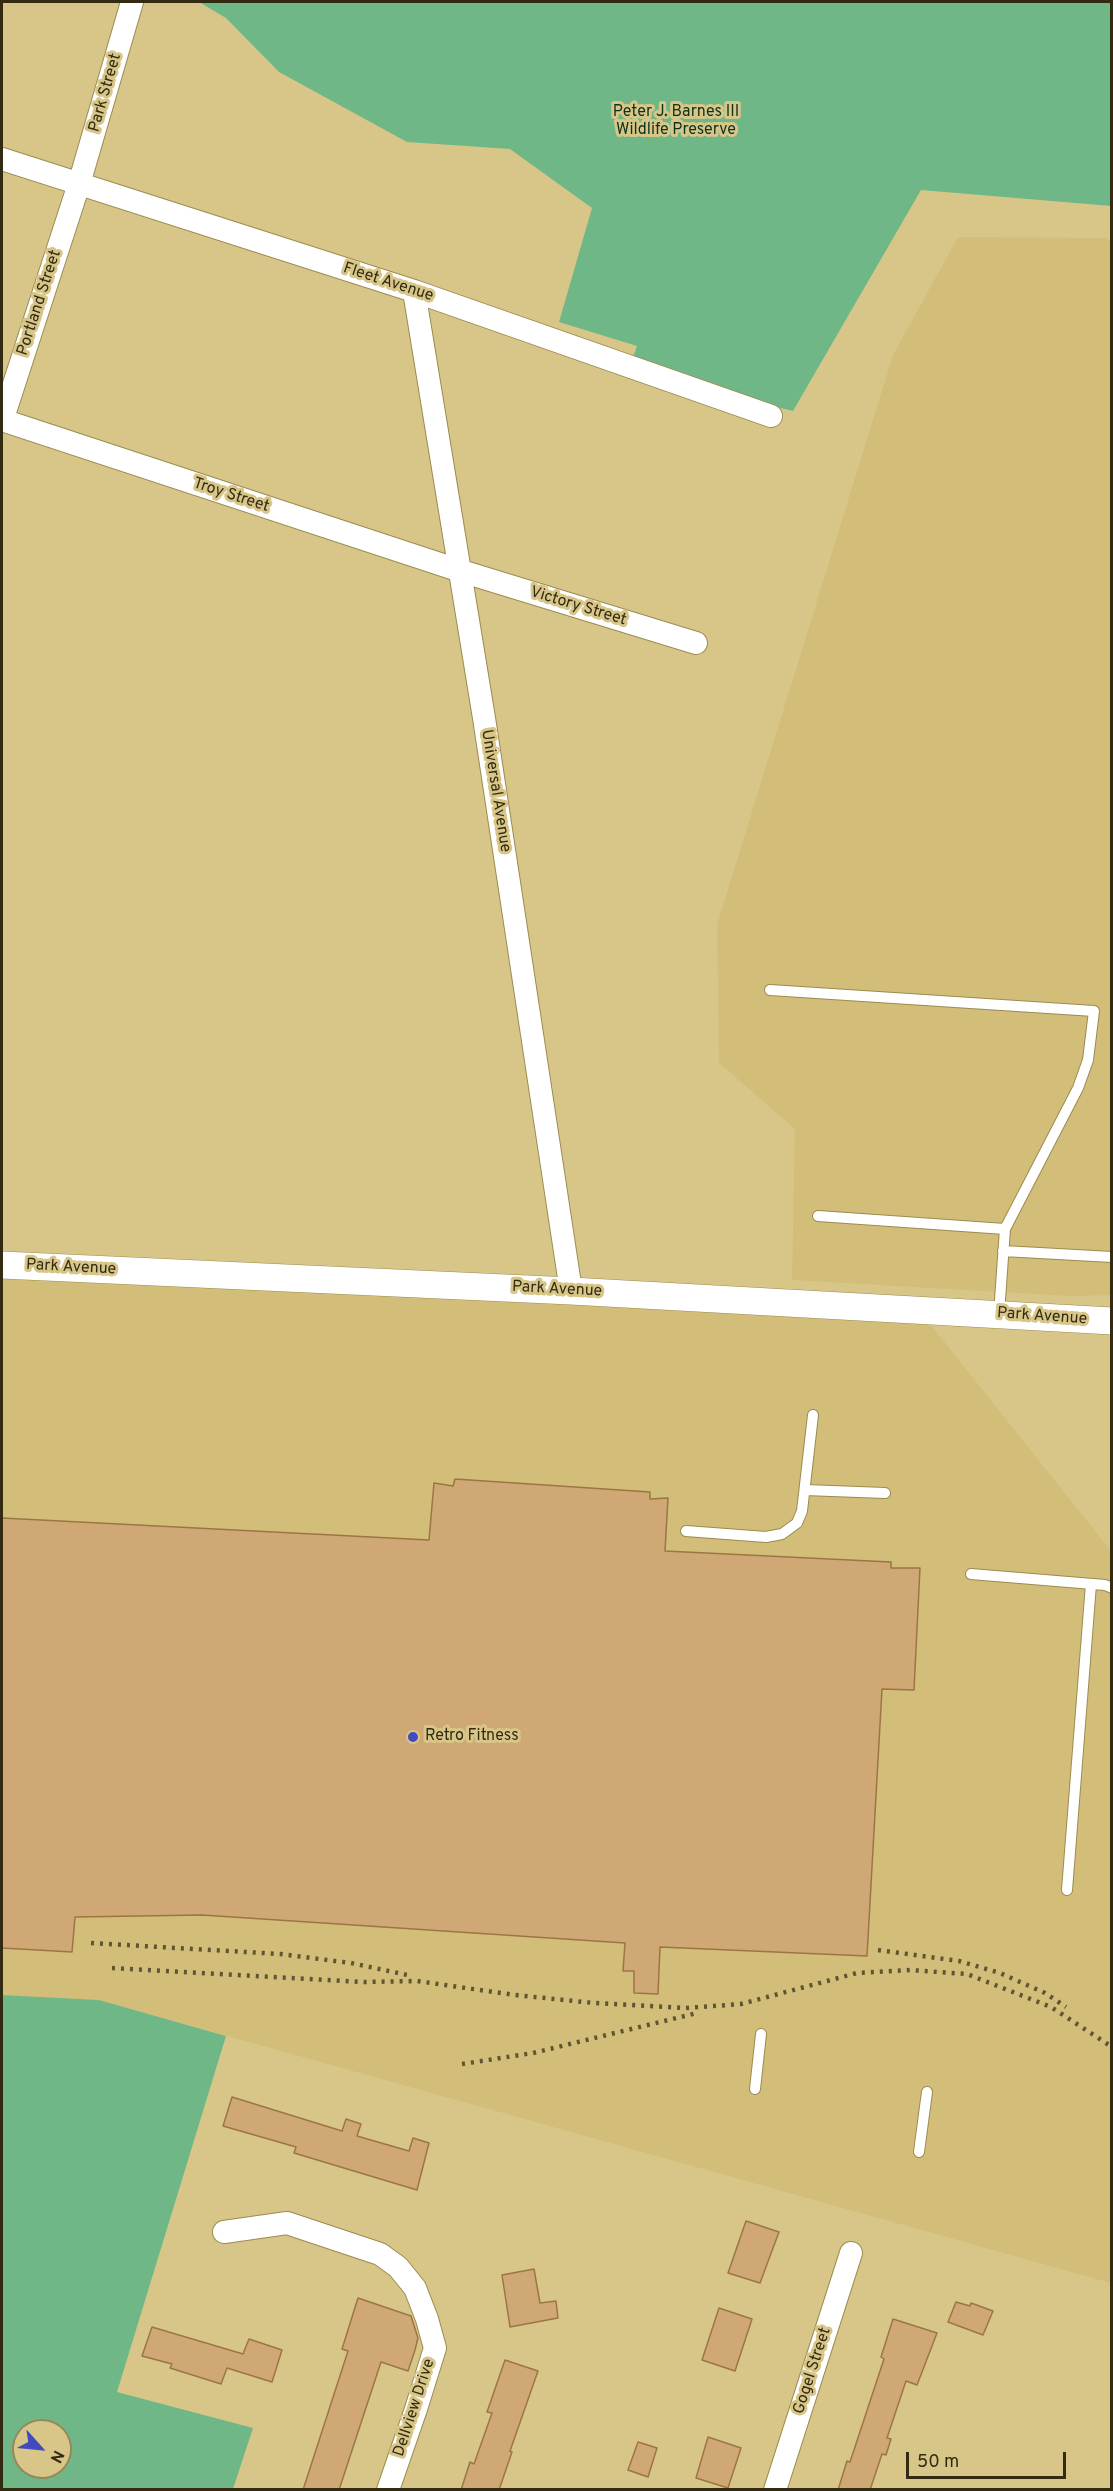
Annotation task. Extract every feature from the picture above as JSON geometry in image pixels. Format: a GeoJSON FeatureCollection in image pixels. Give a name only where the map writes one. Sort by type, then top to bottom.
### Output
{"type":"FeatureCollection","features":[{"type":"Feature","properties":{"kind":"street","name":"Park Street"},"geometry":{"type":"LineString","coordinates":[[79,184],[132,2]]}},
{"type":"Feature","properties":{"kind":"street","name":"Fleet Avenue"},"geometry":{"type":"LineString","coordinates":[[2,159],[414,291],[771,416]]}},
{"type":"Feature","properties":{"kind":"street","name":"Portland Street"},"geometry":{"type":"LineString","coordinates":[[2,421],[79,184]]}},
{"type":"Feature","properties":{"kind":"street","name":"Universal Avenue"},"geometry":{"type":"LineString","coordinates":[[414,291],[461,571],[571,1291]]}},
{"type":"Feature","properties":{"kind":"street","name":"Troy Street"},"geometry":{"type":"LineString","coordinates":[[2,421],[461,571]]}},
{"type":"Feature","properties":{"kind":"street","name":"Victory Street"},"geometry":{"type":"LineString","coordinates":[[461,571],[696,643]]}},
{"type":"Feature","properties":{"kind":"street","name":"Park Avenue"},"geometry":{"type":"LineString","coordinates":[[2,1264],[571,1291],[1112,1321]]}},
{"type":"Feature","properties":{"kind":"street","name":"Dellview Drive"},"geometry":{"type":"LineString","coordinates":[[224,2232],[287,2223],[380,2254],[398,2267],[415,2288],[435,2348],[388,2490]]}},
{"type":"Feature","properties":{"kind":"street","name":"Gogel Street"},"geometry":{"type":"LineString","coordinates":[[775,2490],[851,2253]]}},
{"type":"Feature","properties":{"kind":"lane"},"geometry":{"type":"LineString","coordinates":[[770,990],[1094,1011],[1088,1060],[1078,1088],[1005,1229],[999,1314]]}},
{"type":"Feature","properties":{"kind":"lane"},"geometry":{"type":"LineString","coordinates":[[818,1216],[1005,1229]]}},
{"type":"Feature","properties":{"kind":"lane"},"geometry":{"type":"LineString","coordinates":[[1003,1251],[1112,1257]]}},
{"type":"Feature","properties":{"kind":"lane"},"geometry":{"type":"LineString","coordinates":[[686,1531],[766,1537],[782,1534],[797,1523],[802,1511],[813,1415]]}},
{"type":"Feature","properties":{"kind":"lane"},"geometry":{"type":"LineString","coordinates":[[805,1490],[885,1493]]}},
{"type":"Feature","properties":{"kind":"lane"},"geometry":{"type":"LineString","coordinates":[[971,1574],[1091,1584],[1112,1588]]}},
{"type":"Feature","properties":{"kind":"lane"},"geometry":{"type":"LineString","coordinates":[[1067,1890],[1091,1584]]}},
{"type":"Feature","properties":{"kind":"lane"},"geometry":{"type":"LineString","coordinates":[[755,2090],[761,2034]]}},
{"type":"Feature","properties":{"kind":"lane"},"geometry":{"type":"LineString","coordinates":[[919,2152],[927,2092]]}},
{"type":"Feature","properties":{"kind":"shaded area"},"geometry":{"type":"Polygon","coordinates":[[[958,237],[1106,238],[1112,243],[1111,1295],[1069,1296],[792,1280],[795,1129],[719,1063],[717,925],[893,355],[958,237]]]}},
{"type":"Feature","properties":{"kind":"shaded area"},"geometry":{"type":"Polygon","coordinates":[[[2,1265],[919,1310],[1111,1551],[1111,2283],[99,2000],[2,1995],[2,1265]]]}},
{"type":"Feature","properties":{"kind":"green space","name":"Peter J. Barnes III Wildlife Preserve"},"geometry":{"type":"Polygon","coordinates":[[[199,2],[1111,2],[1111,206],[921,190],[793,411],[628,371],[637,346],[559,322],[592,208],[510,149],[407,142],[279,72],[226,18],[199,2]]]}},
{"type":"Feature","properties":{"kind":"green space"},"geometry":{"type":"Polygon","coordinates":[[[2,1995],[99,2000],[226,2036],[117,2392],[253,2428],[233,2489],[2,2489],[2,1995]]]}},
{"type":"Feature","properties":{"kind":"building"},"geometry":{"type":"Polygon","coordinates":[[[455,1479],[650,1492],[650,1499],[668,1498],[665,1551],[891,1562],[891,1568],[920,1568],[914,1690],[882,1689],[867,1956],[660,1947],[658,1994],[634,1993],[634,1971],[623,1971],[625,1943],[202,1915],[75,1917],[72,1952],[2,1948],[2,1518],[429,1540],[434,1483],[453,1486],[455,1479]]]}},
{"type":"Feature","properties":{"kind":"building"},"geometry":{"type":"Polygon","coordinates":[[[232,2097],[342,2131],[346,2119],[361,2124],[357,2136],[409,2151],[413,2138],[429,2143],[417,2190],[294,2153],[296,2147],[223,2126],[232,2097]]]}},
{"type":"Feature","properties":{"kind":"building"},"geometry":{"type":"Polygon","coordinates":[[[746,2221],[779,2232],[760,2283],[728,2273],[746,2221]]]}},
{"type":"Feature","properties":{"kind":"building"},"geometry":{"type":"Polygon","coordinates":[[[534,2269],[540,2303],[556,2301],[558,2318],[510,2327],[502,2275],[534,2269]]]}},
{"type":"Feature","properties":{"kind":"building"},"geometry":{"type":"Polygon","coordinates":[[[358,2298],[411,2316],[418,2338],[415,2350],[408,2371],[381,2362],[339,2490],[303,2490],[348,2351],[342,2349],[358,2298]]]}},
{"type":"Feature","properties":{"kind":"building"},"geometry":{"type":"Polygon","coordinates":[[[956,2302],[970,2306],[971,2303],[993,2311],[983,2335],[948,2322],[956,2302]]]}},
{"type":"Feature","properties":{"kind":"building"},"geometry":{"type":"Polygon","coordinates":[[[719,2308],[752,2319],[735,2371],[702,2360],[719,2308]]]}},
{"type":"Feature","properties":{"kind":"building"},"geometry":{"type":"Polygon","coordinates":[[[893,2319],[937,2333],[917,2385],[906,2381],[887,2438],[891,2439],[886,2455],[882,2454],[870,2490],[838,2490],[847,2461],[850,2462],[884,2359],[881,2357],[893,2319]]]}},
{"type":"Feature","properties":{"kind":"building"},"geometry":{"type":"Polygon","coordinates":[[[152,2327],[243,2354],[249,2339],[282,2350],[272,2382],[227,2368],[221,2384],[170,2368],[172,2364],[142,2356],[152,2327]]]}},
{"type":"Feature","properties":{"kind":"building"},"geometry":{"type":"Polygon","coordinates":[[[505,2360],[538,2371],[510,2451],[512,2452],[499,2490],[461,2490],[470,2462],[474,2464],[492,2413],[487,2412],[505,2360]]]}},
{"type":"Feature","properties":{"kind":"building"},"geometry":{"type":"Polygon","coordinates":[[[708,2437],[741,2448],[728,2488],[696,2478],[708,2437]]]}},
{"type":"Feature","properties":{"kind":"building"},"geometry":{"type":"Polygon","coordinates":[[[638,2442],[657,2448],[648,2477],[628,2470],[638,2442]]]}},
{"type":"Feature","properties":{"kind":"railway"},"geometry":{"type":"LineString","coordinates":[[91,1943],[280,1954],[351,1963],[412,1976]]}},
{"type":"Feature","properties":{"kind":"railway"},"geometry":{"type":"LineString","coordinates":[[878,1950],[959,1961],[1000,1973],[1045,1993],[1066,2007]]}},
{"type":"Feature","properties":{"kind":"railway"},"geometry":{"type":"LineString","coordinates":[[112,1968],[364,1982],[417,1981],[515,1995],[594,2003],[686,2008],[741,2004],[857,1973],[910,1970],[967,1974],[1051,2007],[1112,2047]]}},
{"type":"Feature","properties":{"kind":"railway"},"geometry":{"type":"LineString","coordinates":[[462,2064],[533,2053],[697,2013]]}},
{"type":"Feature","properties":{"kind":"place","name":"Retro Fitness"},"geometry":{"type":"Point","coordinates":[413,1737]}}]}
